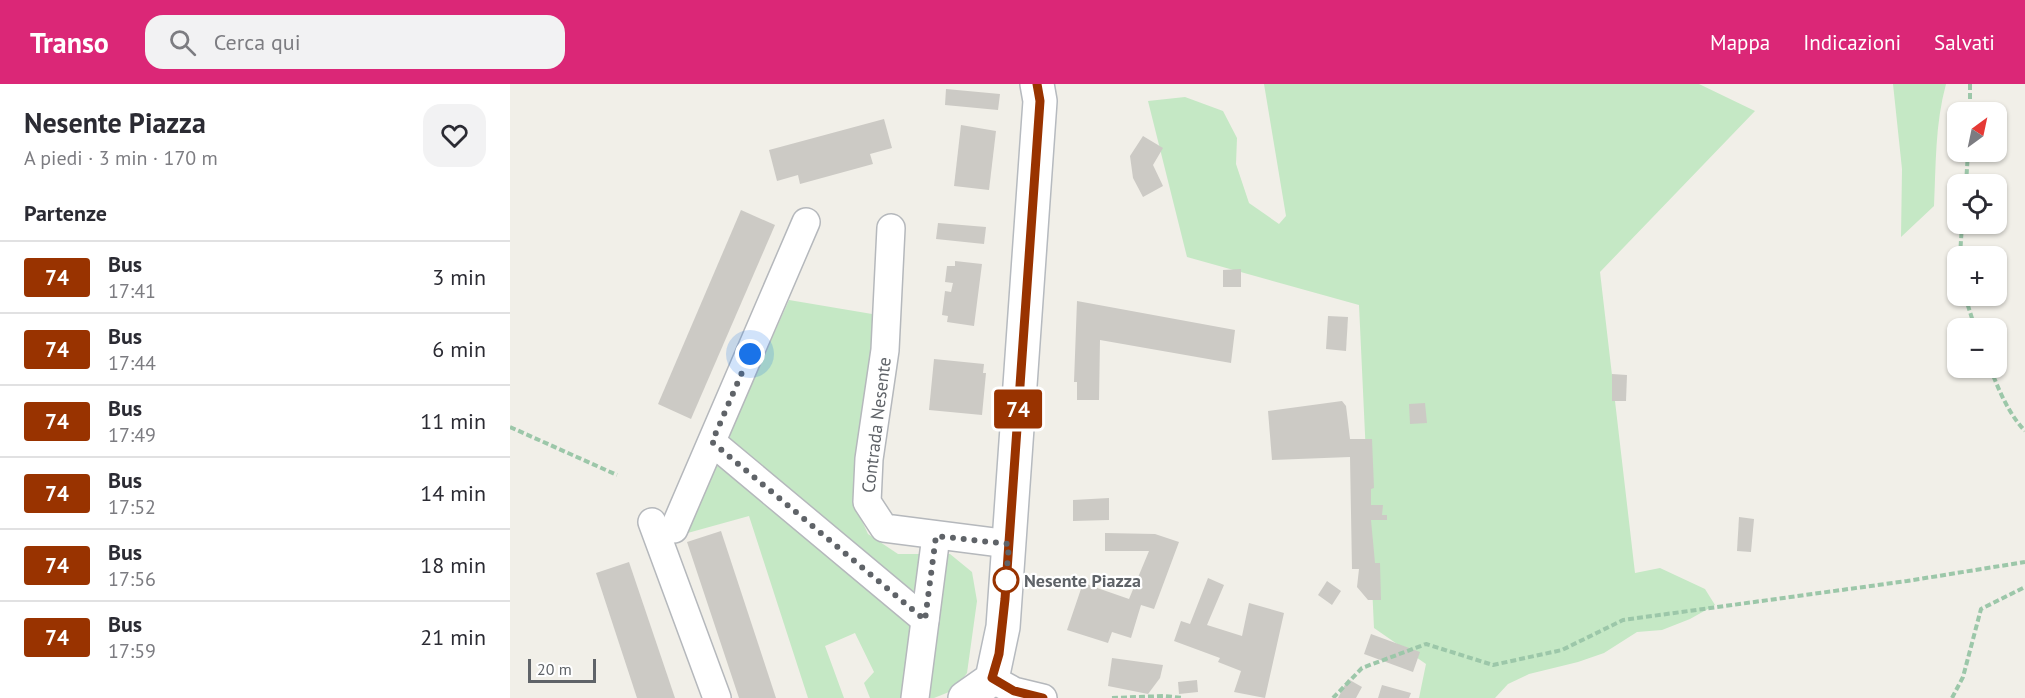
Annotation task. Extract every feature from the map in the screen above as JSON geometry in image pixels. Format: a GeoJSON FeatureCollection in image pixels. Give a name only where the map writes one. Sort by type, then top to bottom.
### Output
{"type":"FeatureCollection","features":[{"type":"Feature","properties":{"kind":"street"},"geometry":{"type":"LineString","coordinates":[[965,698],[992,678],[1003,627],[1040,101],[1037,84]]}},
{"type":"Feature","properties":{"kind":"street"},"geometry":{"type":"LineString","coordinates":[[717,698],[663,526],[712,442],[806,222]]}},
{"type":"Feature","properties":{"kind":"street","name":"Contrada Nesente"},"geometry":{"type":"LineString","coordinates":[[891,228],[885,350],[869,459],[867,502],[884,528],[1009,544]]}},
{"type":"Feature","properties":{"kind":"street"},"geometry":{"type":"LineString","coordinates":[[712,442],[925,620]]}},
{"type":"Feature","properties":{"kind":"street"},"geometry":{"type":"LineString","coordinates":[[915,698],[936,536]]}},
{"type":"Feature","properties":{"kind":"street"},"geometry":{"type":"LineString","coordinates":[[992,678],[1014,691],[1043,698]]}},
{"type":"Feature","properties":{"kind":"path"},"geometry":{"type":"LineString","coordinates":[[1970,84],[1970,102]]}},
{"type":"Feature","properties":{"kind":"path"},"geometry":{"type":"LineString","coordinates":[[1994,378],[2015,421],[2025,431]]}},
{"type":"Feature","properties":{"kind":"path"},"geometry":{"type":"LineString","coordinates":[[510,427],[617,475]]}},
{"type":"Feature","properties":{"kind":"path"},"geometry":{"type":"LineString","coordinates":[[1333,698],[1362,668],[1426,644],[1493,665],[1562,650],[1623,620],[1896,583],[2025,562]]}},
{"type":"Feature","properties":{"kind":"path"},"geometry":{"type":"LineString","coordinates":[[1952,698],[1963,677],[1981,609],[2025,587]]}},
{"type":"Feature","properties":{"kind":"path"},"geometry":{"type":"LineString","coordinates":[[1112,698],[1183,698]]}},
{"type":"Feature","properties":{"kind":"green space"},"geometry":{"type":"Polygon","coordinates":[[[1264,84],[1699,84],[1755,111],[1600,272],[1635,573],[1660,568],[1705,589],[1715,605],[1690,619],[1662,630],[1637,632],[1604,653],[1529,674],[1508,684],[1495,698],[1419,698],[1426,664],[1374,628],[1359,305],[1187,257],[1148,101],[1185,97],[1223,111],[1237,138],[1236,164],[1249,203],[1279,224],[1286,216],[1264,84]]]}},
{"type":"Feature","properties":{"kind":"green space"},"geometry":{"type":"Polygon","coordinates":[[[1893,84],[1946,84],[1938,129],[1934,206],[1901,237],[1902,169],[1893,84]]]}},
{"type":"Feature","properties":{"kind":"green space"},"geometry":{"type":"Polygon","coordinates":[[[789,300],[878,315],[857,510],[868,534],[898,554],[950,554],[972,572],[977,601],[967,673],[954,690],[934,698],[870,698],[864,683],[874,672],[855,633],[825,646],[844,698],[808,698],[749,516],[684,534],[789,300]]]}},
{"type":"Feature","properties":{"kind":"building"},"geometry":{"type":"Polygon","coordinates":[[[946,89],[1000,94],[998,110],[945,105],[946,89]]]}},
{"type":"Feature","properties":{"kind":"building"},"geometry":{"type":"Polygon","coordinates":[[[884,119],[892,148],[870,154],[873,164],[800,184],[798,175],[777,181],[769,150],[884,119]]]}},
{"type":"Feature","properties":{"kind":"building"},"geometry":{"type":"Polygon","coordinates":[[[961,125],[996,131],[989,190],[954,186],[961,125]]]}},
{"type":"Feature","properties":{"kind":"building"},"geometry":{"type":"Polygon","coordinates":[[[1143,136],[1163,148],[1153,165],[1163,186],[1143,197],[1133,178],[1130,156],[1143,136]]]}},
{"type":"Feature","properties":{"kind":"building"},"geometry":{"type":"Polygon","coordinates":[[[741,210],[775,225],[691,419],[658,404],[741,210]]]}},
{"type":"Feature","properties":{"kind":"building"},"geometry":{"type":"Polygon","coordinates":[[[938,223],[986,227],[984,244],[936,239],[938,223]]]}},
{"type":"Feature","properties":{"kind":"building"},"geometry":{"type":"Polygon","coordinates":[[[955,261],[982,264],[974,326],[947,322],[948,316],[942,315],[945,291],[951,292],[953,283],[945,282],[947,266],[955,266],[955,261]]]}},
{"type":"Feature","properties":{"kind":"building"},"geometry":{"type":"Polygon","coordinates":[[[1241,269],[1241,287],[1223,287],[1223,270],[1241,269]]]}},
{"type":"Feature","properties":{"kind":"building"},"geometry":{"type":"Polygon","coordinates":[[[1077,301],[1235,330],[1231,363],[1100,340],[1099,400],[1077,400],[1077,382],[1074,382],[1077,301]]]}},
{"type":"Feature","properties":{"kind":"building"},"geometry":{"type":"Polygon","coordinates":[[[1328,316],[1348,317],[1346,351],[1326,349],[1328,316]]]}},
{"type":"Feature","properties":{"kind":"building"},"geometry":{"type":"Polygon","coordinates":[[[934,359],[984,364],[983,373],[986,373],[982,415],[929,410],[934,359]]]}},
{"type":"Feature","properties":{"kind":"building"},"geometry":{"type":"Polygon","coordinates":[[[1612,374],[1627,375],[1626,401],[1612,401],[1612,374]]]}},
{"type":"Feature","properties":{"kind":"building"},"geometry":{"type":"Polygon","coordinates":[[[1342,401],[1346,406],[1350,439],[1372,439],[1374,488],[1371,489],[1371,505],[1383,505],[1382,515],[1387,515],[1387,520],[1371,520],[1375,563],[1380,563],[1381,600],[1368,600],[1357,587],[1359,569],[1352,569],[1350,457],[1272,460],[1268,411],[1342,401]]]}},
{"type":"Feature","properties":{"kind":"building"},"geometry":{"type":"Polygon","coordinates":[[[1425,403],[1427,423],[1410,424],[1409,404],[1425,403]]]}},
{"type":"Feature","properties":{"kind":"building"},"geometry":{"type":"Polygon","coordinates":[[[1109,498],[1109,520],[1073,521],[1073,500],[1109,498]]]}},
{"type":"Feature","properties":{"kind":"building"},"geometry":{"type":"Polygon","coordinates":[[[1739,517],[1754,519],[1751,552],[1737,551],[1739,517]]]}},
{"type":"Feature","properties":{"kind":"building"},"geometry":{"type":"Polygon","coordinates":[[[721,531],[776,698],[739,698],[687,542],[721,531]]]}},
{"type":"Feature","properties":{"kind":"building"},"geometry":{"type":"Polygon","coordinates":[[[1105,533],[1155,534],[1179,542],[1154,609],[1141,605],[1131,638],[1112,632],[1108,643],[1067,630],[1083,583],[1129,599],[1149,551],[1105,551],[1105,533]]]}},
{"type":"Feature","properties":{"kind":"building"},"geometry":{"type":"Polygon","coordinates":[[[629,562],[675,698],[637,698],[596,573],[629,562]]]}},
{"type":"Feature","properties":{"kind":"building"},"geometry":{"type":"Polygon","coordinates":[[[1208,578],[1224,585],[1207,625],[1242,636],[1249,603],[1284,613],[1265,698],[1234,692],[1241,671],[1218,662],[1220,658],[1174,641],[1181,621],[1190,624],[1208,578]]]}},
{"type":"Feature","properties":{"kind":"building"},"geometry":{"type":"Polygon","coordinates":[[[1327,581],[1341,591],[1332,605],[1318,595],[1327,581]]]}},
{"type":"Feature","properties":{"kind":"building"},"geometry":{"type":"Polygon","coordinates":[[[1371,634],[1420,652],[1413,672],[1364,654],[1371,634]]]}},
{"type":"Feature","properties":{"kind":"building"},"geometry":{"type":"Polygon","coordinates":[[[1112,658],[1163,665],[1160,678],[1148,694],[1108,686],[1112,658]]]}},
{"type":"Feature","properties":{"kind":"building"},"geometry":{"type":"Polygon","coordinates":[[[1348,679],[1362,687],[1356,698],[1338,698],[1348,679]]]}},
{"type":"Feature","properties":{"kind":"building"},"geometry":{"type":"Polygon","coordinates":[[[1197,680],[1198,692],[1179,694],[1178,682],[1197,680]]]}},
{"type":"Feature","properties":{"kind":"building"},"geometry":{"type":"Polygon","coordinates":[[[1382,685],[1411,693],[1409,698],[1378,698],[1382,685]]]}},
{"type":"Feature","properties":{"kind":"bus line","name":"74"},"geometry":{"type":"LineString","coordinates":[[1037,84],[1040,101],[1003,627],[992,678],[1014,691],[1043,698]]}},
{"type":"Feature","properties":{"kind":"place","name":"Nesente Piazza"},"geometry":{"type":"Point","coordinates":[1006,580]}},
{"type":"Feature","properties":{"kind":"route"},"geometry":{"type":"LineString","coordinates":[[750,354],[712,442],[925,620],[936,536],[1009,544],[1006,580]]}}]}
